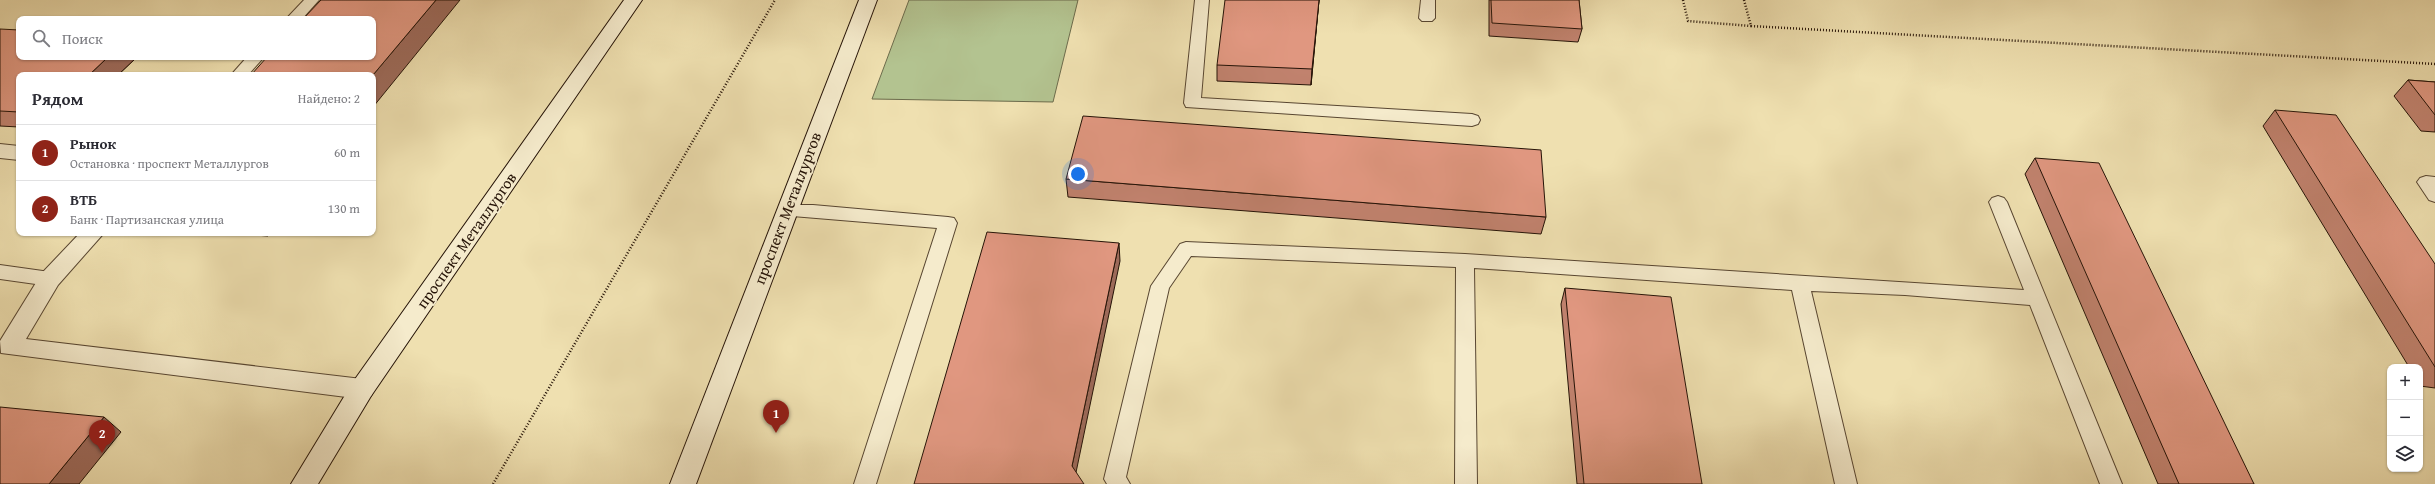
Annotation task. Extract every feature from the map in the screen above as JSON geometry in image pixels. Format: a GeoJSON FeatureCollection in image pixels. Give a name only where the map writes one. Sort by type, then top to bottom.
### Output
{"type":"FeatureCollection","features":[{"type":"Feature","properties":{"kind":"street","name":"проспект Металлургов"},"geometry":{"type":"LineString","coordinates":[[304,484],[362,389],[633,0]]}},
{"type":"Feature","properties":{"kind":"street","name":"проспект Металлургов"},"geometry":{"type":"LineString","coordinates":[[683,484],[786,211],[868,0]]}},
{"type":"Feature","properties":{"kind":"street"},"geometry":{"type":"LineString","coordinates":[[0,152],[16,153]]}},
{"type":"Feature","properties":{"kind":"street"},"geometry":{"type":"LineString","coordinates":[[90,236],[50,279],[9,346],[362,389]]}},
{"type":"Feature","properties":{"kind":"lane"},"geometry":{"type":"LineString","coordinates":[[297,16],[312,0]]}},
{"type":"Feature","properties":{"kind":"lane"},"geometry":{"type":"LineString","coordinates":[[1202,0],[1192,103],[1472,120]]}},
{"type":"Feature","properties":{"kind":"lane"},"geometry":{"type":"LineString","coordinates":[[1427,18],[1428,0]]}},
{"type":"Feature","properties":{"kind":"lane"},"geometry":{"type":"LineString","coordinates":[[242,72],[253,60]]}},
{"type":"Feature","properties":{"kind":"lane"},"geometry":{"type":"LineString","coordinates":[[2435,183],[2426,182],[2435,196]]}},
{"type":"Feature","properties":{"kind":"lane"},"geometry":{"type":"LineString","coordinates":[[1998,202],[2111,484]]}},
{"type":"Feature","properties":{"kind":"lane"},"geometry":{"type":"LineString","coordinates":[[786,211],[813,211],[948,223],[865,484]]}},
{"type":"Feature","properties":{"kind":"lane"},"geometry":{"type":"LineString","coordinates":[[1119,484],[1115,479],[1160,286],[1186,249],[1465,261],[1800,284],[1905,288],[2036,298]]}},
{"type":"Feature","properties":{"kind":"lane"},"geometry":{"type":"LineString","coordinates":[[1465,261],[1466,484]]}},
{"type":"Feature","properties":{"kind":"lane"},"geometry":{"type":"LineString","coordinates":[[0,272],[50,279]]}},
{"type":"Feature","properties":{"kind":"lane"},"geometry":{"type":"LineString","coordinates":[[1800,284],[1846,484]]}},
{"type":"Feature","properties":{"kind":"path"},"geometry":{"type":"LineString","coordinates":[[493,484],[775,0]]}},
{"type":"Feature","properties":{"kind":"path"},"geometry":{"type":"LineString","coordinates":[[1683,0],[1688,21],[1751,26],[2435,64]]}},
{"type":"Feature","properties":{"kind":"path"},"geometry":{"type":"LineString","coordinates":[[1744,0],[1751,26]]}},
{"type":"Feature","properties":{"kind":"green space"},"geometry":{"type":"Polygon","coordinates":[[[909,0],[1078,0],[1053,102],[872,99],[909,0]]]}},
{"type":"Feature","properties":{"kind":"building"},"geometry":{"type":"Polygon","coordinates":[[[321,0],[436,0],[376,72],[254,72],[264,60],[376,60],[376,16],[306,16],[321,0]]]}},
{"type":"Feature","properties":{"kind":"building"},"geometry":{"type":"Polygon","coordinates":[[[1225,0],[1319,0],[1312,69],[1217,65],[1225,0]]]}},
{"type":"Feature","properties":{"kind":"building"},"geometry":{"type":"Polygon","coordinates":[[[1491,0],[1579,0],[1582,29],[1492,23],[1491,0]]]}},
{"type":"Feature","properties":{"kind":"building"},"geometry":{"type":"Polygon","coordinates":[[[0,29],[16,30],[16,60],[105,60],[92,72],[16,72],[16,112],[0,111],[0,29]]]}},
{"type":"Feature","properties":{"kind":"building"},"geometry":{"type":"Polygon","coordinates":[[[2408,80],[2435,82],[2435,115],[2408,80]]]}},
{"type":"Feature","properties":{"kind":"building"},"geometry":{"type":"Polygon","coordinates":[[[2275,110],[2336,115],[2435,264],[2435,367],[2275,110]]]}},
{"type":"Feature","properties":{"kind":"building"},"geometry":{"type":"Polygon","coordinates":[[[1083,116],[1541,150],[1546,217],[1066,179],[1083,116]]]}},
{"type":"Feature","properties":{"kind":"building"},"geometry":{"type":"Polygon","coordinates":[[[2035,158],[2099,163],[2254,484],[2179,484],[2035,158]]]}},
{"type":"Feature","properties":{"kind":"building"},"geometry":{"type":"Polygon","coordinates":[[[987,232],[1119,243],[1072,466],[1084,484],[914,484],[987,232]]]}},
{"type":"Feature","properties":{"kind":"building"},"geometry":{"type":"Polygon","coordinates":[[[1565,288],[1671,297],[1702,484],[1584,484],[1565,288]]]}},
{"type":"Feature","properties":{"kind":"building"},"geometry":{"type":"Polygon","coordinates":[[[0,407],[104,417],[49,484],[0,484],[0,407]]]}},
{"type":"Feature","properties":{"kind":"place","name":"Рынок"},"geometry":{"type":"Point","coordinates":[776,433]}},
{"type":"Feature","properties":{"kind":"place","name":"ВТБ"},"geometry":{"type":"Point","coordinates":[102,453]}}]}
